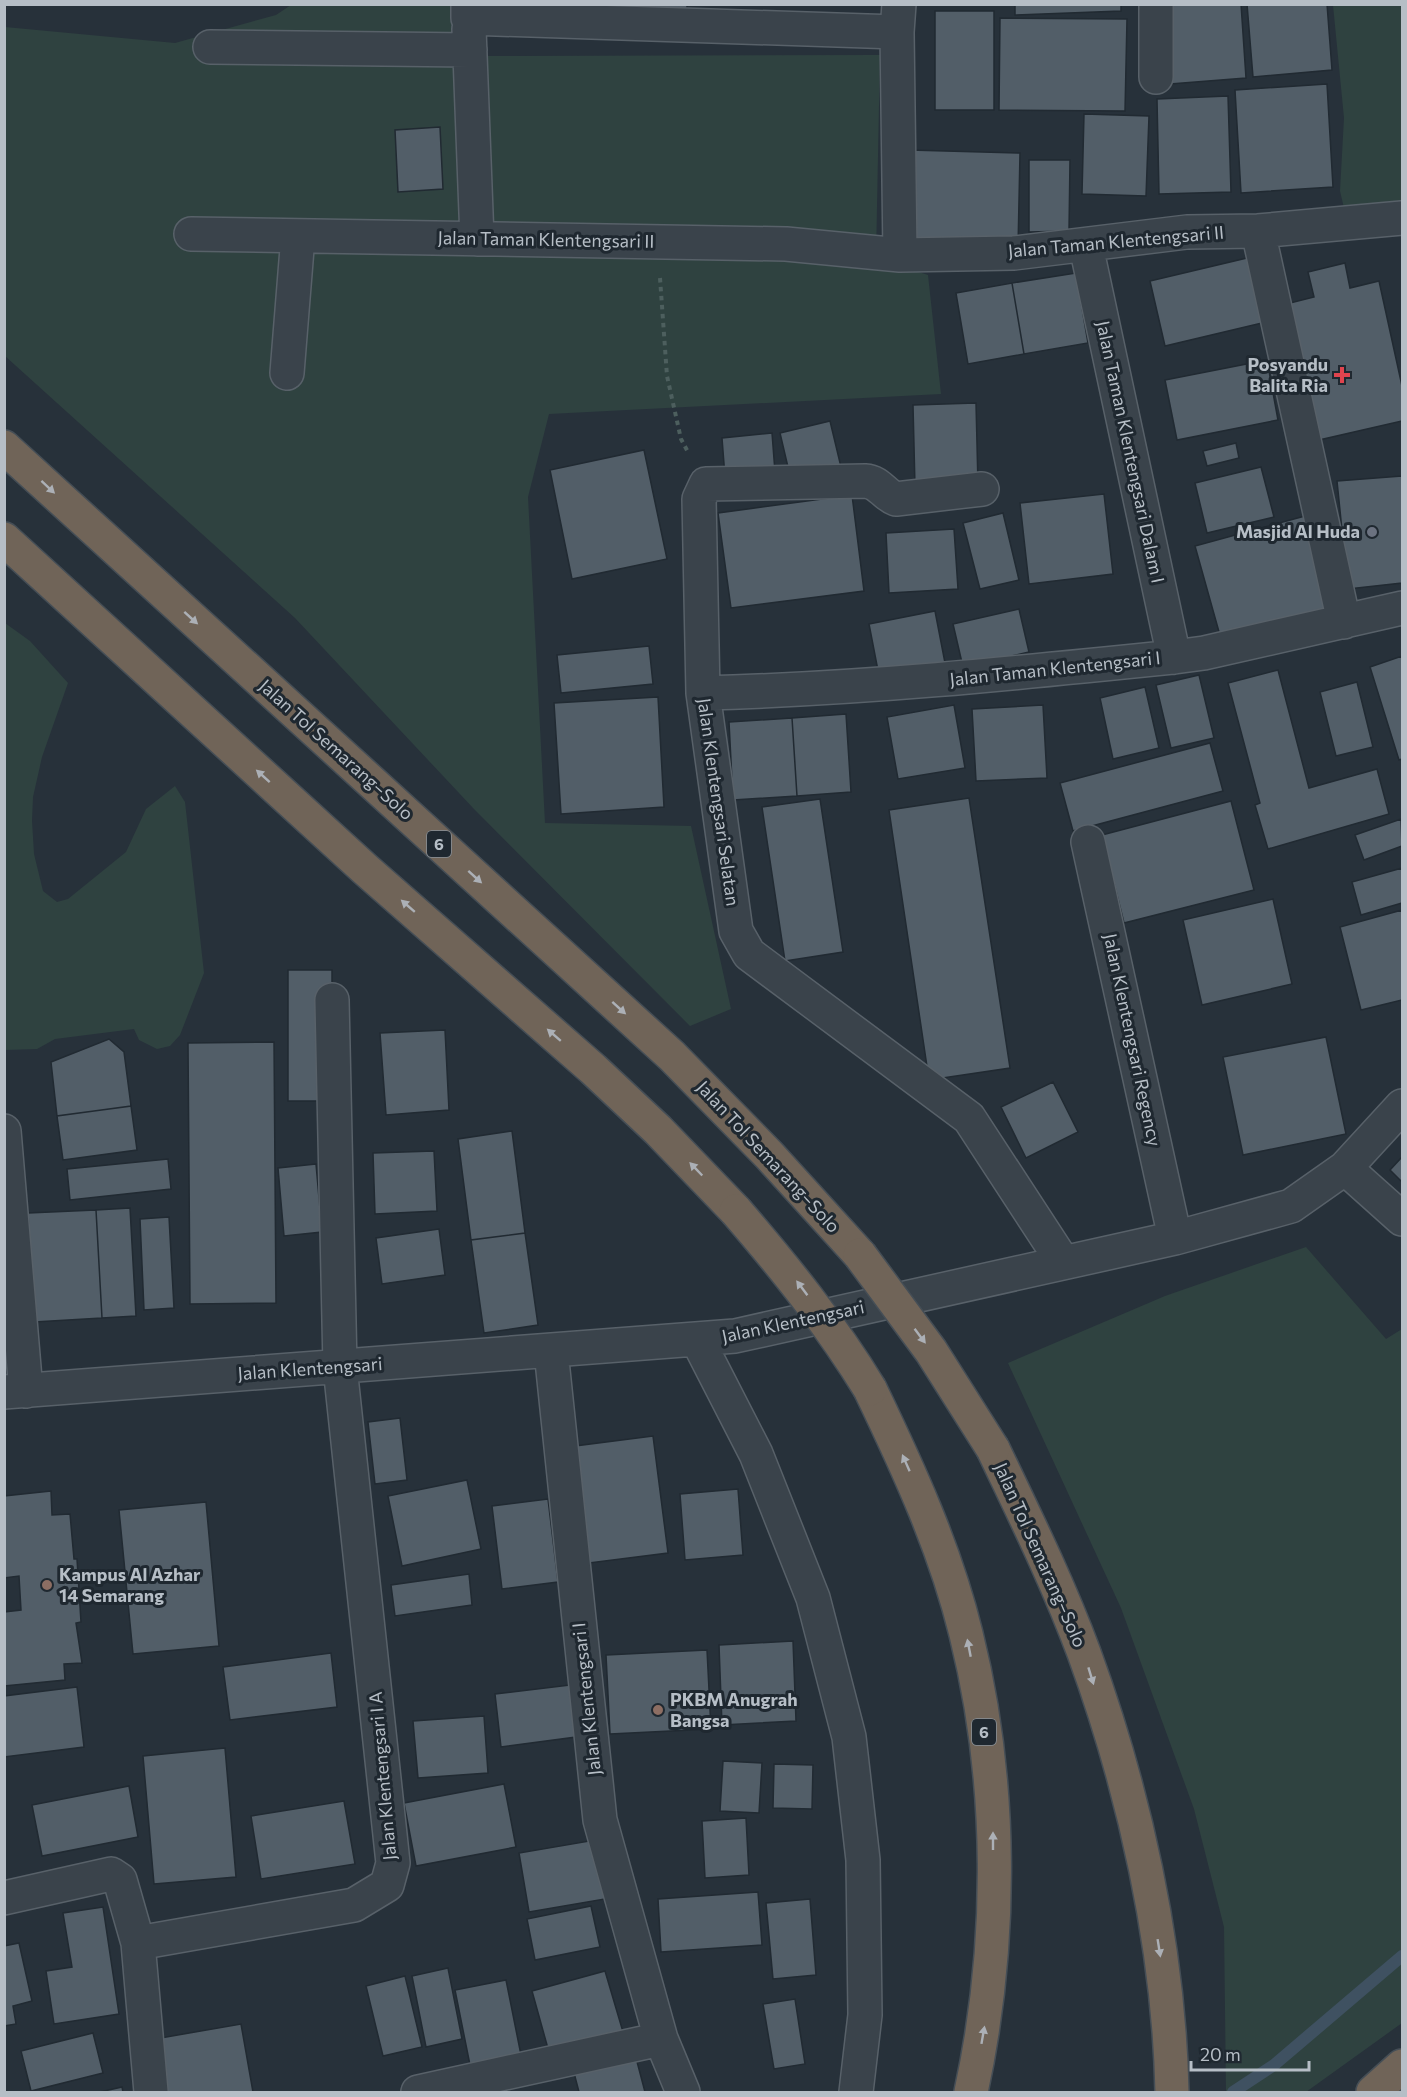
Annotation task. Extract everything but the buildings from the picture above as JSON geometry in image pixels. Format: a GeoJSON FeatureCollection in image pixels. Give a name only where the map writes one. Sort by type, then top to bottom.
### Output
{"type":"FeatureCollection","features":[{"type":"Feature","properties":{"kind":"highway","name":"Jalan Tol Semarang–Solo"},"geometry":{"type":"LineString","coordinates":[[4,447],[672,1056],[770,1155],[860,1255],[931,1351],[993,1449],[1042,1550],[1084,1653],[1121,1771],[1149,1891],[1165,1987],[1172,2092]]}},
{"type":"Feature","properties":{"kind":"highway","name":"6"},"geometry":{"type":"LineString","coordinates":[[4,539],[365,868],[593,1069],[658,1130],[736,1211],[799,1284],[844,1346],[870,1389],[908,1466],[942,1555],[966,1634],[982,1715],[993,1796],[993,1915],[984,2031],[971,2092]]}},
{"type":"Feature","properties":{"kind":"highway"},"geometry":{"type":"LineString","coordinates":[[1373,2092],[1402,2066]]}},
{"type":"Feature","properties":{"kind":"street"},"geometry":{"type":"LineString","coordinates":[[1156,4],[1156,77]]}},
{"type":"Feature","properties":{"kind":"street"},"geometry":{"type":"LineString","coordinates":[[477,239],[468,11],[898,18],[900,255]]}},
{"type":"Feature","properties":{"kind":"street"},"geometry":{"type":"LineString","coordinates":[[210,47],[470,50]]}},
{"type":"Feature","properties":{"kind":"street","name":"Jalan Taman Klentengsari II"},"geometry":{"type":"LineString","coordinates":[[191,234],[786,244],[900,255],[1014,252],[1086,246],[1187,232],[1258,231],[1402,218]]}},
{"type":"Feature","properties":{"kind":"street"},"geometry":{"type":"LineString","coordinates":[[1258,231],[1344,622]]}},
{"type":"Feature","properties":{"kind":"street"},"geometry":{"type":"LineString","coordinates":[[287,373],[298,236]]}},
{"type":"Feature","properties":{"kind":"street","name":"Jalan Taman Klentengsari Dalam I"},"geometry":{"type":"LineString","coordinates":[[1086,246],[1174,657]]}},
{"type":"Feature","properties":{"kind":"street"},"geometry":{"type":"LineString","coordinates":[[706,484],[866,481],[877,483],[885,493],[896,499],[982,489]]}},
{"type":"Feature","properties":{"kind":"street","name":"Jalan Klentengsari Selatan"},"geometry":{"type":"LineString","coordinates":[[706,484],[699,499],[703,693],[736,931],[749,954],[969,1118],[1063,1262]]}},
{"type":"Feature","properties":{"kind":"street","name":"Jalan Taman Klentengsari I"},"geometry":{"type":"LineString","coordinates":[[703,693],[797,691],[941,681],[1174,657],[1402,608]]}},
{"type":"Feature","properties":{"kind":"street","name":"Jalan Klentengsari Regency"},"geometry":{"type":"LineString","coordinates":[[1088,842],[1175,1238]]}},
{"type":"Feature","properties":{"kind":"street","name":"Jalan Klentengsari I A"},"geometry":{"type":"LineString","coordinates":[[138,1943],[354,1905],[387,1886],[393,1863],[340,1367],[332,1000]]}},
{"type":"Feature","properties":{"kind":"street","name":"Jalan Klentengsari"},"geometry":{"type":"LineString","coordinates":[[4,1131],[15,1392],[735,1336],[1175,1238],[1291,1206],[1345,1168],[1402,1106]]}},
{"type":"Feature","properties":{"kind":"street"},"geometry":{"type":"LineString","coordinates":[[1345,1168],[1402,1219]]}},
{"type":"Feature","properties":{"kind":"street"},"geometry":{"type":"LineString","coordinates":[[697,1339],[756,1454],[813,1598],[849,1737],[863,1860],[865,2015],[856,2092]]}},
{"type":"Feature","properties":{"kind":"street","name":"Jalan Klentengsari I"},"geometry":{"type":"LineString","coordinates":[[551,1351],[600,1820],[661,2039],[683,2092]]}},
{"type":"Feature","properties":{"kind":"street"},"geometry":{"type":"LineString","coordinates":[[4,1898],[111,1874],[120,1880],[138,1943],[151,2092]]}},
{"type":"Feature","properties":{"kind":"street"},"geometry":{"type":"LineString","coordinates":[[418,2092],[661,2039]]}},
{"type":"Feature","properties":{"kind":"path"},"geometry":{"type":"LineString","coordinates":[[658,241],[667,376],[681,439],[706,484]]}},
{"type":"Feature","properties":{"kind":"green space"},"geometry":{"type":"Polygon","coordinates":[[[474,4],[475,56],[880,55],[876,258],[928,275],[941,394],[549,414],[528,497],[545,823],[691,826],[731,1009],[690,1026],[474,809],[295,618],[5,356],[5,27],[175,43],[276,15],[291,5],[474,4]]]}},
{"type":"Feature","properties":{"kind":"green space"},"geometry":{"type":"Polygon","coordinates":[[[1333,5],[1402,5],[1402,211],[1344,208],[1340,191],[1344,118],[1333,5]]]}},
{"type":"Feature","properties":{"kind":"green space"},"geometry":{"type":"Polygon","coordinates":[[[5,623],[30,641],[68,683],[42,757],[33,797],[34,854],[43,891],[57,902],[68,899],[126,852],[146,809],[175,786],[185,802],[204,973],[180,1035],[170,1046],[157,1049],[139,1040],[134,1029],[55,1039],[37,1049],[5,1050],[5,623]]]}},
{"type":"Feature","properties":{"kind":"green space"},"geometry":{"type":"Polygon","coordinates":[[[1306,1247],[1386,1339],[1402,1329],[1402,2023],[1306,2092],[1226,2092],[1224,1927],[1194,1809],[1121,1608],[1008,1363],[1165,1296],[1306,1247]]]}},
{"type":"Feature","properties":{"kind":"waterway"},"geometry":{"type":"LineString","coordinates":[[1233,2092],[1274,2065],[1402,1956]]}},
{"type":"Feature","properties":{"kind":"place","name":"Posyandu Balita Ria"},"geometry":{"type":"Point","coordinates":[1342,375]}},
{"type":"Feature","properties":{"kind":"place","name":"Masjid Al Huda"},"geometry":{"type":"Point","coordinates":[1372,532]}},
{"type":"Feature","properties":{"kind":"place","name":"Kampus Al Azhar 14 Semarang"},"geometry":{"type":"Point","coordinates":[47,1585]}},
{"type":"Feature","properties":{"kind":"place","name":"PKBM Anugrah Bangsa"},"geometry":{"type":"Point","coordinates":[658,1710]}}]}
